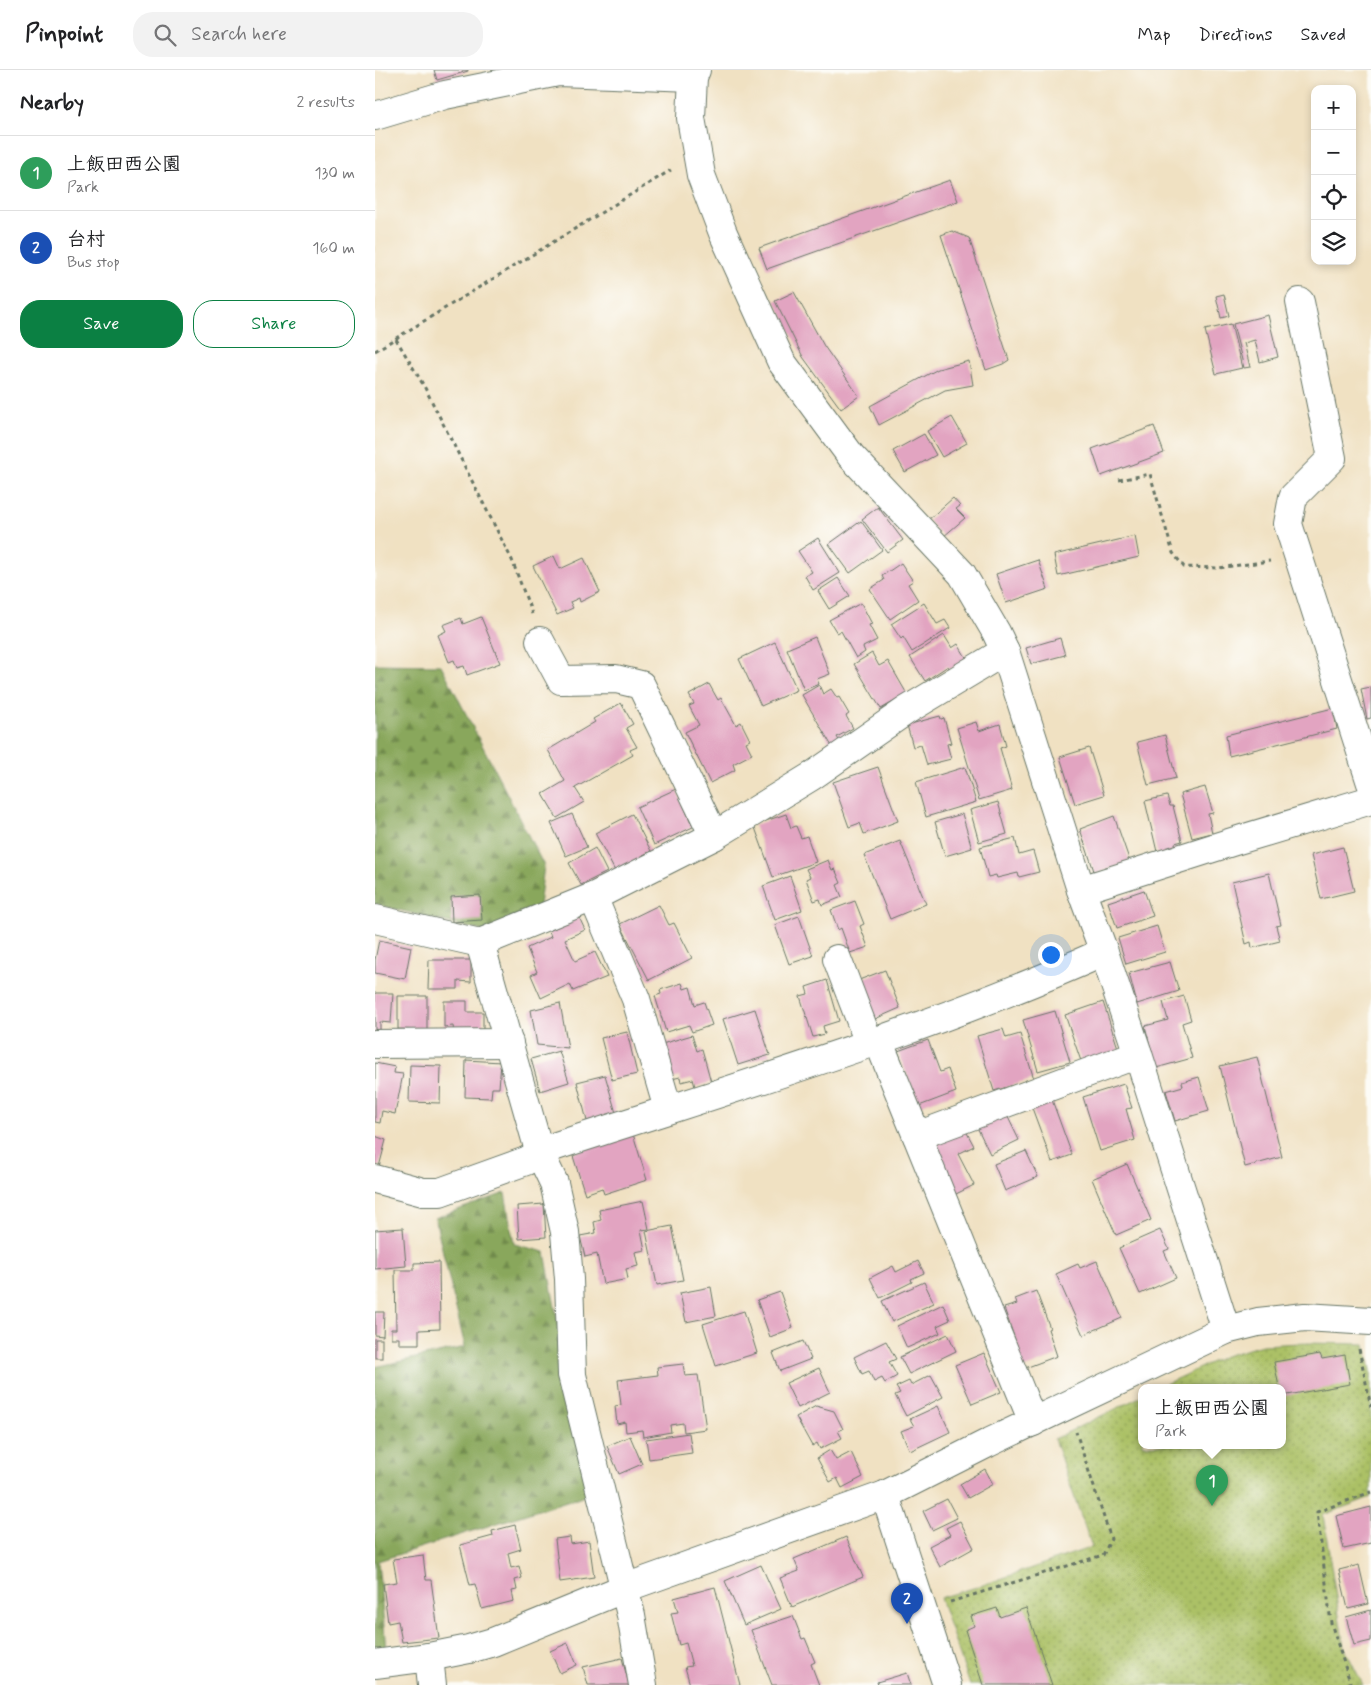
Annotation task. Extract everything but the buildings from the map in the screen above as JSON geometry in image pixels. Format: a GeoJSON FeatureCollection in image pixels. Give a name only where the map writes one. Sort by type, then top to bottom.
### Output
{"type":"FeatureCollection","features":[{"type":"Feature","properties":{"kind":"street"},"geometry":{"type":"LineString","coordinates":[[375,116],[445,95],[558,71],[695,74],[691,118],[701,175],[723,233],[781,362],[851,456],[961,574],[996,632],[1005,651],[1081,890],[1138,1054],[1226,1330]]}},
{"type":"Feature","properties":{"kind":"street"},"geometry":{"type":"LineString","coordinates":[[1300,302],[1332,458],[1293,496],[1288,524],[1371,783]]}},
{"type":"Feature","properties":{"kind":"street"},"geometry":{"type":"LineString","coordinates":[[540,640],[561,680],[616,679],[641,685],[714,836]]}},
{"type":"Feature","properties":{"kind":"street"},"geometry":{"type":"LineString","coordinates":[[375,919],[481,943],[593,897],[714,836],[812,776],[907,710],[1005,651]]}},
{"type":"Feature","properties":{"kind":"street"},"geometry":{"type":"LineString","coordinates":[[1081,890],[1371,800]]}},
{"type":"Feature","properties":{"kind":"street"},"geometry":{"type":"LineString","coordinates":[[593,897],[636,999],[668,1109]]}},
{"type":"Feature","properties":{"kind":"street"},"geometry":{"type":"LineString","coordinates":[[481,943],[540,1154],[554,1183],[565,1232],[569,1279],[572,1375],[625,1588],[643,1685]]}},
{"type":"Feature","properties":{"kind":"street"},"geometry":{"type":"LineString","coordinates":[[375,1179],[423,1192],[440,1192],[526,1161],[550,1148],[964,1010],[1104,952]]}},
{"type":"Feature","properties":{"kind":"street"},"geometry":{"type":"LineString","coordinates":[[837,958],[917,1136],[1033,1422]]}},
{"type":"Feature","properties":{"kind":"street"},"geometry":{"type":"LineString","coordinates":[[375,1044],[509,1043]]}},
{"type":"Feature","properties":{"kind":"street"},"geometry":{"type":"LineString","coordinates":[[917,1136],[1138,1054]]}},
{"type":"Feature","properties":{"kind":"street"},"geometry":{"type":"LineString","coordinates":[[375,1664],[429,1658],[493,1642],[625,1588],[885,1495],[1226,1330],[1259,1322],[1305,1317],[1362,1321]]}},
{"type":"Feature","properties":{"kind":"street"},"geometry":{"type":"LineString","coordinates":[[885,1495],[947,1685]]}},
{"type":"Feature","properties":{"kind":"street"},"geometry":{"type":"LineString","coordinates":[[429,1658],[432,1685]]}},
{"type":"Feature","properties":{"kind":"path"},"geometry":{"type":"LineString","coordinates":[[375,351],[696,155]]}},
{"type":"Feature","properties":{"kind":"path"},"geometry":{"type":"LineString","coordinates":[[396,339],[424,386],[512,560],[540,640]]}},
{"type":"Feature","properties":{"kind":"path"},"geometry":{"type":"LineString","coordinates":[[1119,480],[1150,474],[1173,553],[1184,567],[1218,568],[1298,558]]}},
{"type":"Feature","properties":{"kind":"path"},"geometry":{"type":"LineString","coordinates":[[1362,1321],[1371,1408]]}},
{"type":"Feature","properties":{"kind":"path"},"geometry":{"type":"LineString","coordinates":[[923,1610],[1103,1556],[1111,1539],[1068,1405]]}},
{"type":"Feature","properties":{"kind":"path"},"geometry":{"type":"LineString","coordinates":[[1351,1685],[1331,1623],[1317,1512],[1371,1492]]}},
{"type":"Feature","properties":{"kind":"green space"},"geometry":{"type":"Polygon","coordinates":[[[375,664],[441,665],[544,866],[538,914],[490,933],[375,904],[375,664]]]}},
{"type":"Feature","properties":{"kind":"green space"},"geometry":{"type":"Polygon","coordinates":[[[505,1193],[514,1244],[545,1252],[589,1494],[378,1561],[386,1648],[375,1648],[375,1367],[465,1347],[435,1218],[505,1193]]]}},
{"type":"Feature","properties":{"kind":"green space"},"geometry":{"type":"Polygon","coordinates":[[[1301,1343],[1365,1344],[1371,1371],[1371,1497],[1323,1515],[1344,1647],[1363,1685],[970,1685],[940,1598],[1092,1547],[1054,1439],[1138,1398],[1138,1449],[1286,1449],[1286,1384],[1165,1384],[1225,1356],[1262,1345],[1301,1343]]]}},
{"type":"Feature","properties":{"kind":"place","name":"上飯田西公園"},"geometry":{"type":"Point","coordinates":[1212,1506]}},
{"type":"Feature","properties":{"kind":"place","name":"台村"},"geometry":{"type":"Point","coordinates":[907,1624]}}]}
